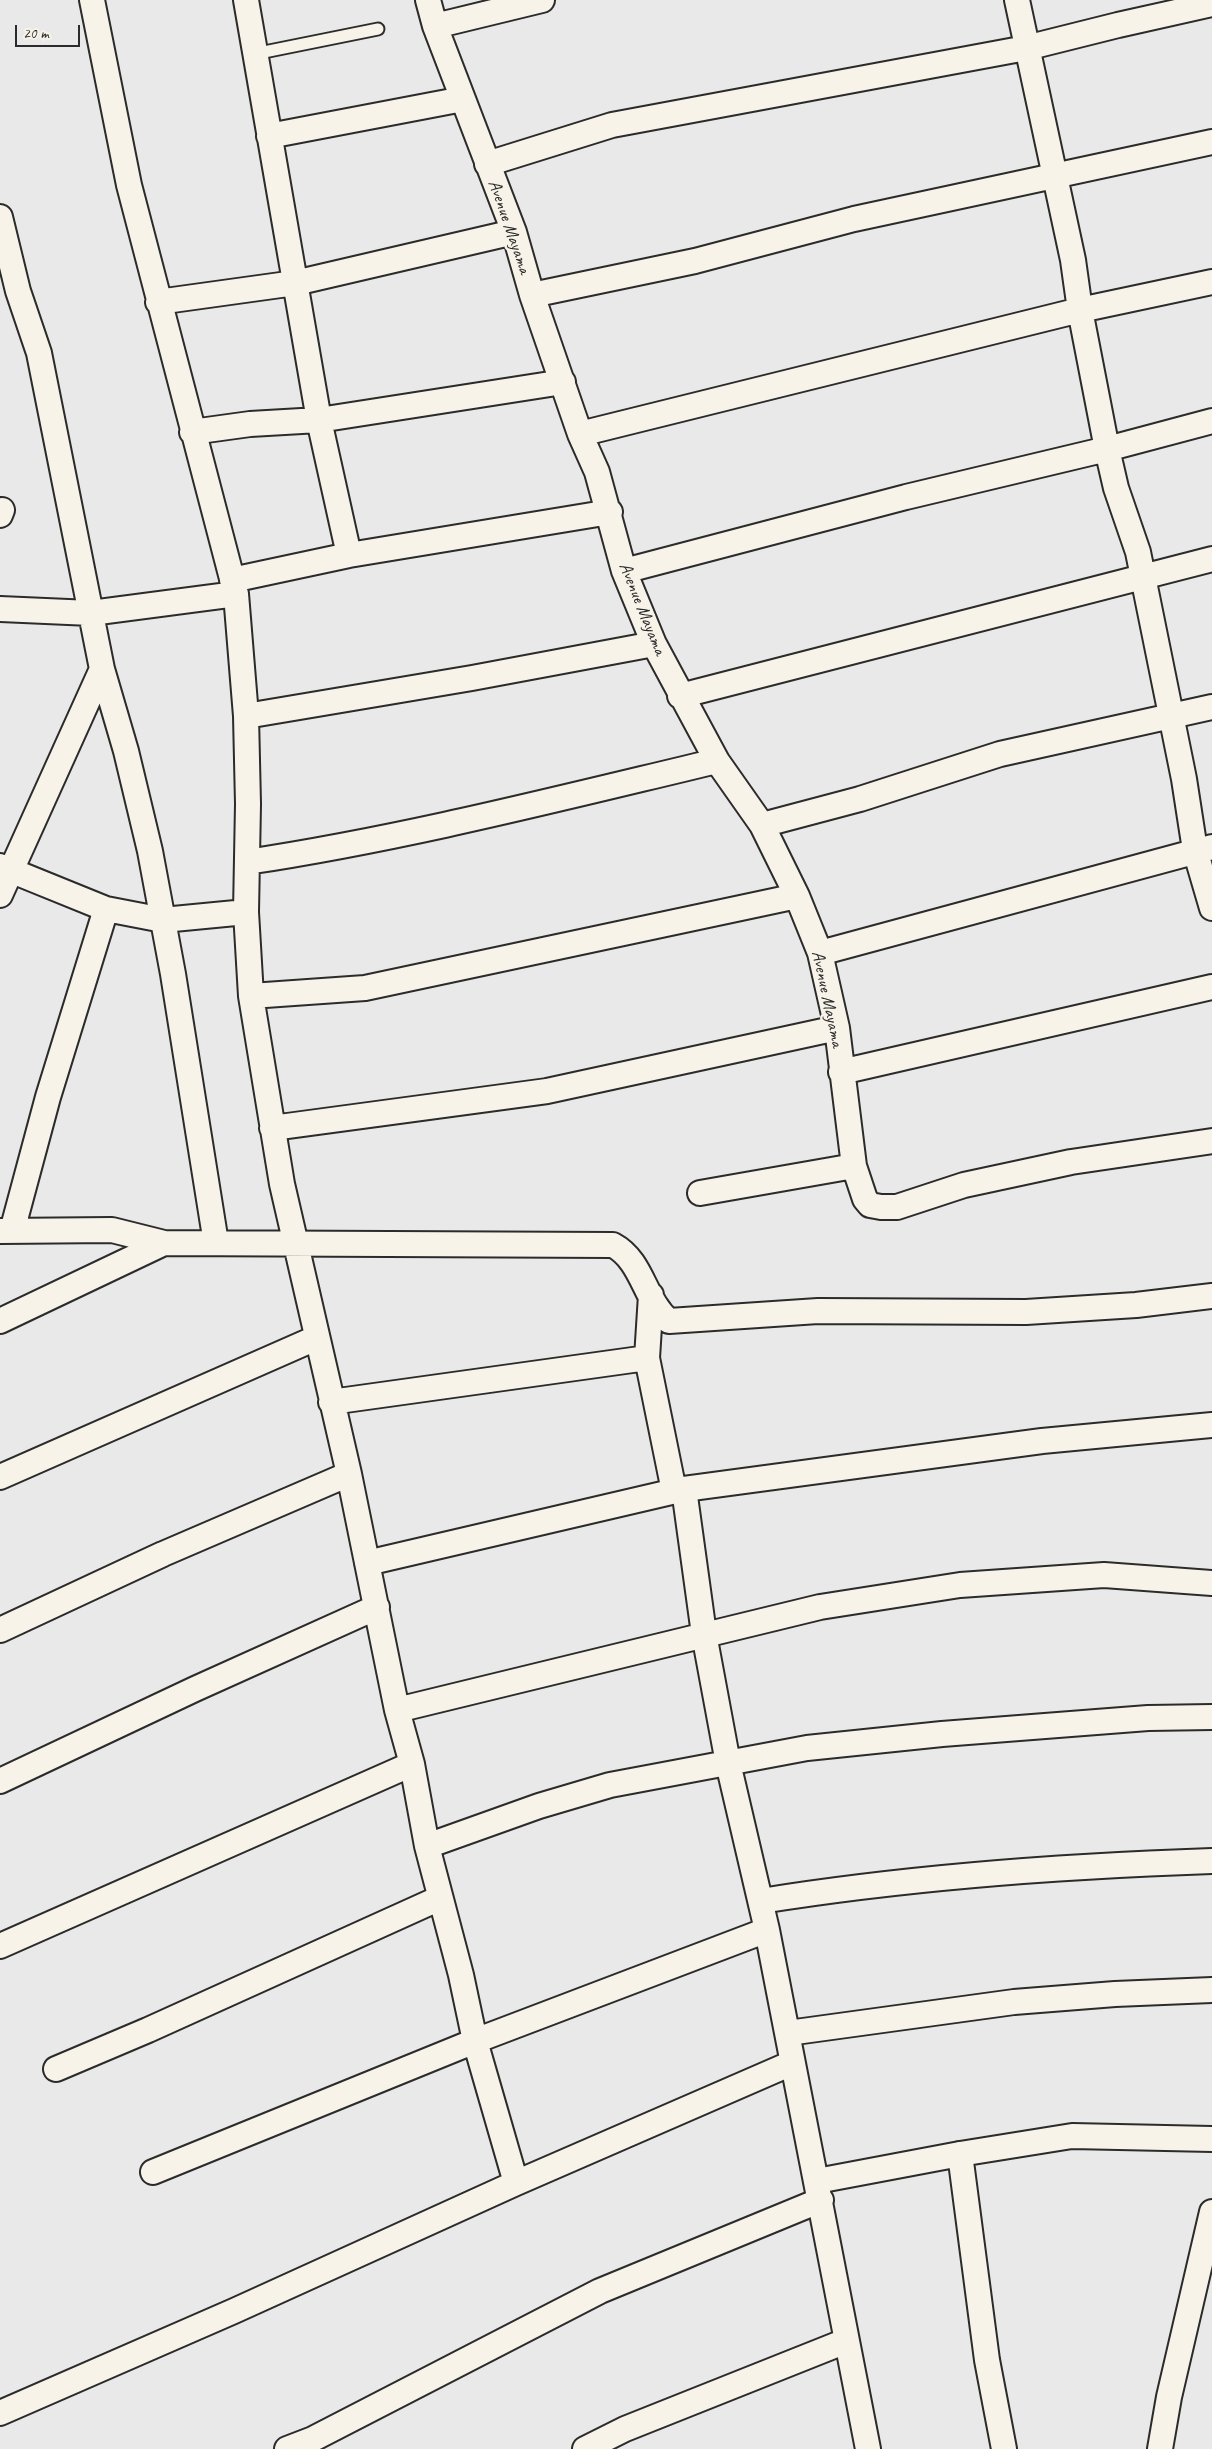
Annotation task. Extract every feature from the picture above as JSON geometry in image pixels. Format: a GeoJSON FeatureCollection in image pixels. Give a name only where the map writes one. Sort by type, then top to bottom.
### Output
{"type":"FeatureCollection","features":[{"type":"Feature","properties":{"kind":"street"},"geometry":{"type":"LineString","coordinates":[[92,0],[129,185],[151,266],[158,302],[234,587],[246,716],[248,804],[246,912],[251,996],[282,1184],[368,1563],[397,1710],[412,1764],[427,1846],[461,1975],[475,2041],[516,2183]]}},
{"type":"Feature","properties":{"kind":"street"},"geometry":{"type":"LineString","coordinates":[[246,0],[318,420],[348,555]]}},
{"type":"Feature","properties":{"kind":"street","name":"Avenue Mayama"},"geometry":{"type":"LineString","coordinates":[[428,0],[435,26],[514,232],[532,295],[580,434],[597,472],[610,512],[624,571],[654,644],[680,696],[717,760],[762,825],[797,896],[820,952],[837,1028],[854,1166],[865,1199],[870,1205],[897,1207],[964,1185],[1071,1162],[1212,1141]]}},
{"type":"Feature","properties":{"kind":"street"},"geometry":{"type":"LineString","coordinates":[[435,26],[542,0]]}},
{"type":"Feature","properties":{"kind":"street"},"geometry":{"type":"LineString","coordinates":[[1017,0],[1073,260],[1080,310],[1107,450],[1116,488],[1138,552],[1171,716],[1204,848],[1212,908]]}},
{"type":"Feature","properties":{"kind":"street"},"geometry":{"type":"LineString","coordinates":[[487,164],[612,125],[1026,48],[1118,24],[1212,4]]}},
{"type":"Feature","properties":{"kind":"street"},"geometry":{"type":"LineString","coordinates":[[269,136],[463,99]]}},
{"type":"Feature","properties":{"kind":"street"},"geometry":{"type":"LineString","coordinates":[[532,295],[695,261],[854,219],[1212,142]]}},
{"type":"Feature","properties":{"kind":"street"},"geometry":{"type":"LineString","coordinates":[[0,217],[18,291],[39,353],[102,669],[126,751],[150,851],[216,1244]]}},
{"type":"Feature","properties":{"kind":"street"},"geometry":{"type":"LineString","coordinates":[[158,302],[294,283],[514,232]]}},
{"type":"Feature","properties":{"kind":"street"},"geometry":{"type":"LineString","coordinates":[[580,434],[1080,310],[1212,282]]}},
{"type":"Feature","properties":{"kind":"street"},"geometry":{"type":"LineString","coordinates":[[192,432],[250,424],[318,420],[563,382]]}},
{"type":"Feature","properties":{"kind":"street"},"geometry":{"type":"LineString","coordinates":[[624,571],[906,497],[1107,450],[1212,421]]}},
{"type":"Feature","properties":{"kind":"street"},"geometry":{"type":"LineString","coordinates":[[0,609],[91,613],[234,587],[348,555],[610,512]]}},
{"type":"Feature","properties":{"kind":"street"},"geometry":{"type":"LineString","coordinates":[[680,696],[1212,559]]}},
{"type":"Feature","properties":{"kind":"street"},"geometry":{"type":"LineString","coordinates":[[246,716],[472,678],[654,644]]}},
{"type":"Feature","properties":{"kind":"street"},"geometry":{"type":"LineString","coordinates":[[0,895],[6,868],[102,669]]}},
{"type":"Feature","properties":{"kind":"street"},"geometry":{"type":"LineString","coordinates":[[762,825],[860,799],[1000,754],[1212,707]]}},
{"type":"Feature","properties":{"kind":"street"},"geometry":{"type":"LineString","coordinates":[[247,862],[335,849],[518,809],[717,760]]}},
{"type":"Feature","properties":{"kind":"street"},"geometry":{"type":"LineString","coordinates":[[820,952],[1204,848]]}},
{"type":"Feature","properties":{"kind":"street"},"geometry":{"type":"LineString","coordinates":[[6,868],[106,909],[163,920],[246,912]]}},
{"type":"Feature","properties":{"kind":"street"},"geometry":{"type":"LineString","coordinates":[[251,996],[365,988],[797,896]]}},
{"type":"Feature","properties":{"kind":"street"},"geometry":{"type":"LineString","coordinates":[[106,909],[6,1231],[112,1230],[164,1243],[612,1245],[631,1258],[661,1314],[669,1321],[818,1311],[1026,1312],[1136,1305],[1212,1296]]}},
{"type":"Feature","properties":{"kind":"street"},"geometry":{"type":"LineString","coordinates":[[841,1072],[1212,987]]}},
{"type":"Feature","properties":{"kind":"street"},"geometry":{"type":"LineString","coordinates":[[272,1128],[547,1091],[837,1028]]}},
{"type":"Feature","properties":{"kind":"street"},"geometry":{"type":"LineString","coordinates":[[700,1193],[854,1166]]}},
{"type":"Feature","properties":{"kind":"street"},"geometry":{"type":"LineString","coordinates":[[0,1321],[164,1243]]}},
{"type":"Feature","properties":{"kind":"street"},"geometry":{"type":"LineString","coordinates":[[651,1295],[647,1358],[679,1490],[728,1763],[767,1930],[788,2033],[792,2063],[819,2190],[829,2257],[868,2449]]}},
{"type":"Feature","properties":{"kind":"street"},"geometry":{"type":"LineString","coordinates":[[0,1477],[316,1338]]}},
{"type":"Feature","properties":{"kind":"street"},"geometry":{"type":"LineString","coordinates":[[331,1402],[647,1358]]}},
{"type":"Feature","properties":{"kind":"street"},"geometry":{"type":"LineString","coordinates":[[368,1563],[679,1490],[1042,1441],[1212,1425]]}},
{"type":"Feature","properties":{"kind":"street"},"geometry":{"type":"LineString","coordinates":[[0,1630],[163,1554],[348,1474]]}},
{"type":"Feature","properties":{"kind":"street"},"geometry":{"type":"LineString","coordinates":[[397,1710],[820,1607],[960,1585],[1104,1575],[1212,1583]]}},
{"type":"Feature","properties":{"kind":"street"},"geometry":{"type":"LineString","coordinates":[[0,1781],[195,1688],[377,1607]]}},
{"type":"Feature","properties":{"kind":"street"},"geometry":{"type":"LineString","coordinates":[[427,1846],[539,1806],[610,1786],[807,1748],[942,1734],[1148,1718],[1212,1718]]}},
{"type":"Feature","properties":{"kind":"street"},"geometry":{"type":"LineString","coordinates":[[0,1946],[412,1764]]}},
{"type":"Feature","properties":{"kind":"street"},"geometry":{"type":"LineString","coordinates":[[761,1901],[857,1886],[979,1874],[1102,1864],[1212,1861]]}},
{"type":"Feature","properties":{"kind":"street"},"geometry":{"type":"LineString","coordinates":[[56,2069],[148,2030],[440,1898]]}},
{"type":"Feature","properties":{"kind":"street"},"geometry":{"type":"LineString","coordinates":[[152,2172],[475,2041],[767,1930]]}},
{"type":"Feature","properties":{"kind":"street"},"geometry":{"type":"LineString","coordinates":[[788,2033],[1014,2002],[1115,1994],[1212,1990]]}},
{"type":"Feature","properties":{"kind":"street"},"geometry":{"type":"LineString","coordinates":[[0,2413],[234,2311],[516,2183],[792,2063]]}},
{"type":"Feature","properties":{"kind":"street"},"geometry":{"type":"LineString","coordinates":[[287,2449],[313,2438],[600,2290],[819,2190],[960,2154],[1072,2136],[1212,2139]]}},
{"type":"Feature","properties":{"kind":"street"},"geometry":{"type":"LineString","coordinates":[[960,2154],[987,2360],[1004,2449]]}},
{"type":"Feature","properties":{"kind":"street"},"geometry":{"type":"LineString","coordinates":[[1165,2447],[1169,2397],[1212,2212]]}},
{"type":"Feature","properties":{"kind":"street"},"geometry":{"type":"LineString","coordinates":[[585,2449],[625,2429],[846,2341]]}},
{"type":"Feature","properties":{"kind":"lane"},"geometry":{"type":"LineString","coordinates":[[254,54],[378,29]]}}]}
